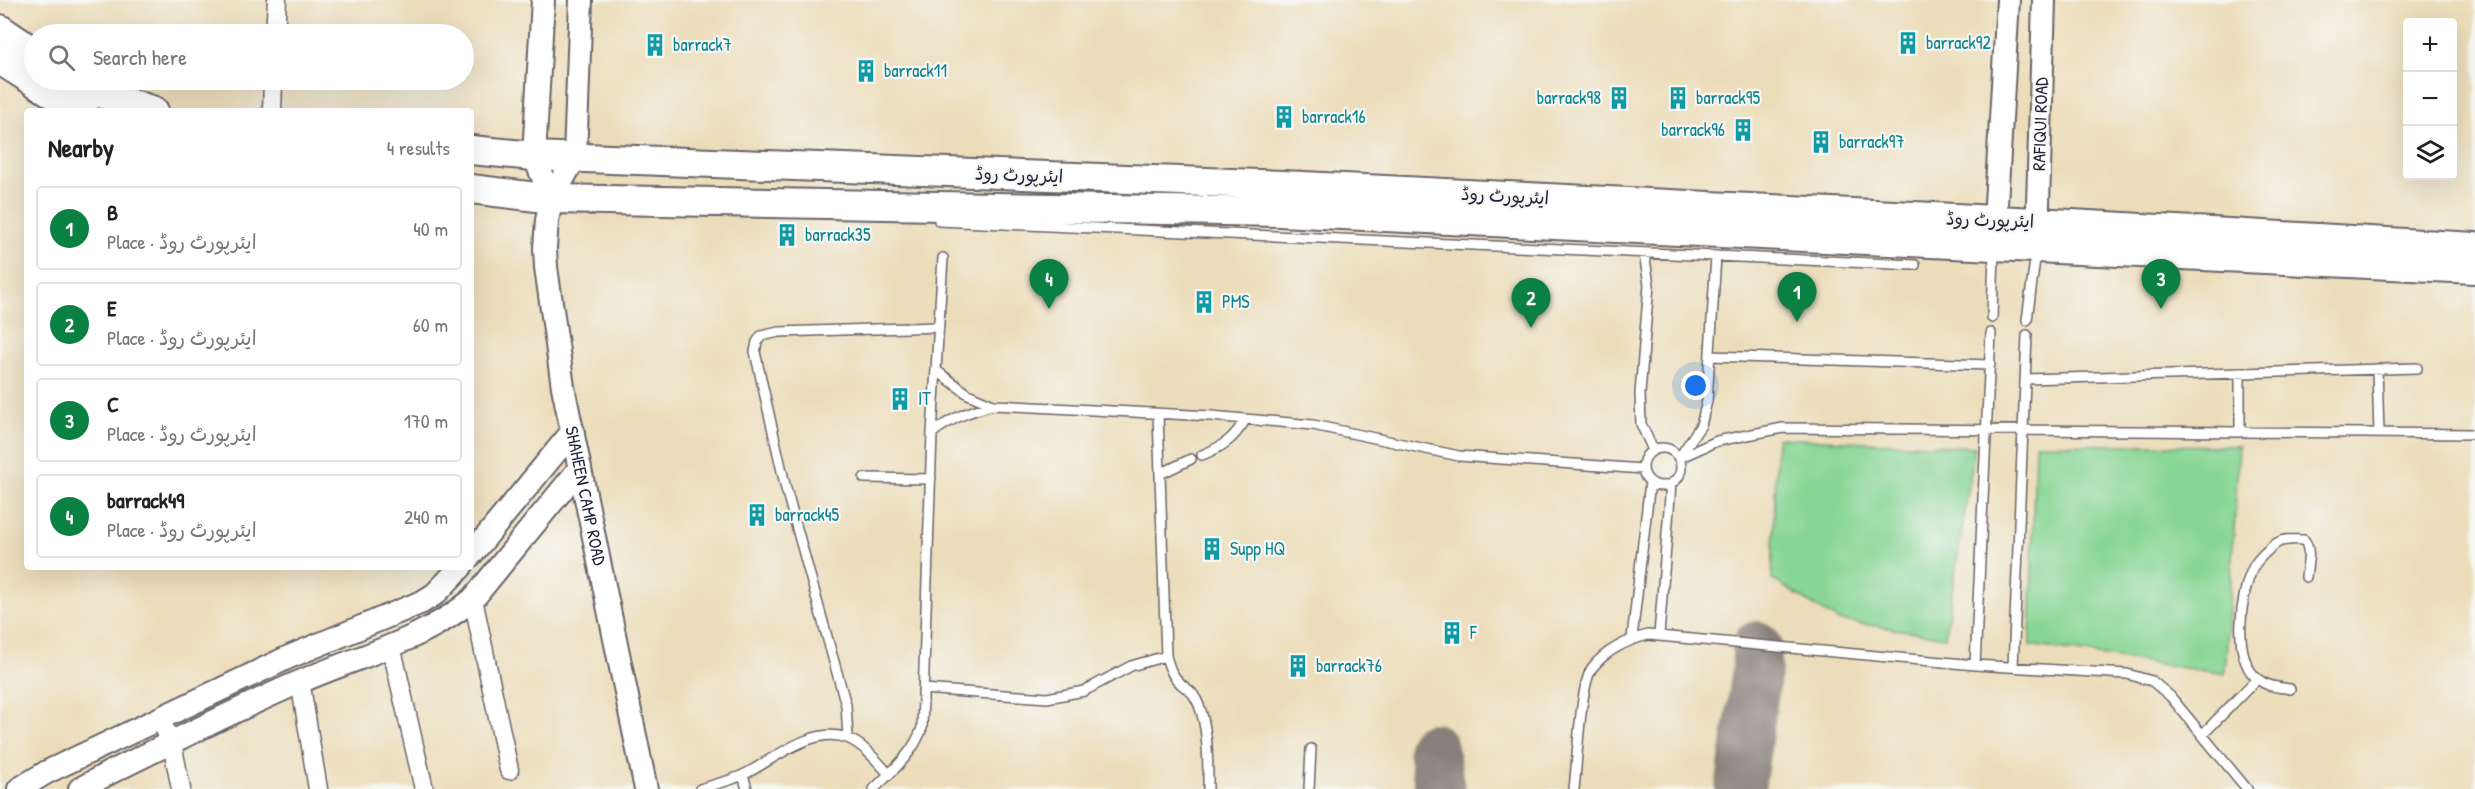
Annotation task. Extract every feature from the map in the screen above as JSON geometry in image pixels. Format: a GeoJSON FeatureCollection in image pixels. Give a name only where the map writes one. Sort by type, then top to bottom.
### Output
{"type":"FeatureCollection","features":[{"type":"Feature","properties":{"kind":"main road"},"geometry":{"type":"LineString","coordinates":[[0,29],[24,45]]}},
{"type":"Feature","properties":{"kind":"main road"},"geometry":{"type":"LineString","coordinates":[[0,60],[24,75]]}},
{"type":"Feature","properties":{"kind":"main road"},"geometry":{"type":"LineString","coordinates":[[47,90],[76,108]]}},
{"type":"Feature","properties":{"kind":"main road"},"geometry":{"type":"LineString","coordinates":[[94,90],[145,108]]}},
{"type":"Feature","properties":{"kind":"main road","name":"ایئرپورٹ روڈ"},"geometry":{"type":"LineString","coordinates":[[474,150],[575,158],[1294,186],[1995,233]]}},
{"type":"Feature","properties":{"kind":"main road"},"geometry":{"type":"LineString","coordinates":[[474,189],[552,199],[1278,212],[2037,234],[2475,269]]}},
{"type":"Feature","properties":{"kind":"main road","name":"ایئرپورٹ روڈ"},"geometry":{"type":"LineString","coordinates":[[2037,234],[2475,247]]}},
{"type":"Feature","properties":{"kind":"street"},"geometry":{"type":"LineString","coordinates":[[276,24],[277,0]]}},
{"type":"Feature","properties":{"kind":"street"},"geometry":{"type":"LineString","coordinates":[[543,0],[534,156],[552,199]]}},
{"type":"Feature","properties":{"kind":"street"},"geometry":{"type":"LineString","coordinates":[[552,199],[575,158],[581,0]]}},
{"type":"Feature","properties":{"kind":"street","name":"RAFIQUI ROAD"},"geometry":{"type":"LineString","coordinates":[[1995,233],[2008,0]]}},
{"type":"Feature","properties":{"kind":"street","name":"RAFIQUI ROAD"},"geometry":{"type":"LineString","coordinates":[[2037,234],[2044,0]]}},
{"type":"Feature","properties":{"kind":"street"},"geometry":{"type":"LineString","coordinates":[[272,108],[273,90]]}},
{"type":"Feature","properties":{"kind":"street","name":"SHAHEEN CAMP ROAD"},"geometry":{"type":"LineString","coordinates":[[552,199],[547,220],[546,267],[564,387],[646,789]]}},
{"type":"Feature","properties":{"kind":"street"},"geometry":{"type":"LineString","coordinates":[[474,551],[573,431]]}},
{"type":"Feature","properties":{"kind":"street"},"geometry":{"type":"LineString","coordinates":[[80,789],[300,681],[391,645],[438,624],[456,613],[473,598],[580,468]]}},
{"type":"Feature","properties":{"kind":"street"},"geometry":{"type":"LineString","coordinates":[[19,789],[47,772],[289,657],[422,602],[435,594],[458,570]]}},
{"type":"Feature","properties":{"kind":"street"},"geometry":{"type":"LineString","coordinates":[[473,598],[508,770]]}},
{"type":"Feature","properties":{"kind":"street"},"geometry":{"type":"LineString","coordinates":[[391,645],[424,789]]}},
{"type":"Feature","properties":{"kind":"street"},"geometry":{"type":"LineString","coordinates":[[300,681],[318,789]]}},
{"type":"Feature","properties":{"kind":"street"},"geometry":{"type":"LineString","coordinates":[[159,718],[172,743],[181,789]]}},
{"type":"Feature","properties":{"kind":"lane"},"geometry":{"type":"LineString","coordinates":[[939,222],[1915,265]]}},
{"type":"Feature","properties":{"kind":"lane"},"geometry":{"type":"LineString","coordinates":[[1992,318],[1995,233]]}},
{"type":"Feature","properties":{"kind":"lane"},"geometry":{"type":"LineString","coordinates":[[2027,320],[2037,234]]}},
{"type":"Feature","properties":{"kind":"lane"},"geometry":{"type":"LineString","coordinates":[[1644,253],[1649,285],[1640,393],[1641,424],[1653,450]]}},
{"type":"Feature","properties":{"kind":"lane"},"geometry":{"type":"LineString","coordinates":[[1650,482],[1664,487],[1671,484],[1681,473],[1679,458],[1701,424],[1707,401],[1716,256]]}},
{"type":"Feature","properties":{"kind":"lane"},"geometry":{"type":"LineString","coordinates":[[874,789],[916,744],[922,728],[932,433],[943,258]]}},
{"type":"Feature","properties":{"kind":"lane"},"geometry":{"type":"LineString","coordinates":[[848,738],[846,705],[786,489],[755,352],[757,342],[761,336],[779,332],[939,327]]}},
{"type":"Feature","properties":{"kind":"lane"},"geometry":{"type":"LineString","coordinates":[[1975,665],[1991,333]]}},
{"type":"Feature","properties":{"kind":"lane"},"geometry":{"type":"LineString","coordinates":[[2013,667],[2027,335]]}},
{"type":"Feature","properties":{"kind":"lane"},"geometry":{"type":"LineString","coordinates":[[1710,356],[1990,366]]}},
{"type":"Feature","properties":{"kind":"lane"},"geometry":{"type":"LineString","coordinates":[[2026,379],[2417,368]]}},
{"type":"Feature","properties":{"kind":"lane"},"geometry":{"type":"LineString","coordinates":[[2377,369],[2379,433]]}},
{"type":"Feature","properties":{"kind":"lane"},"geometry":{"type":"LineString","coordinates":[[937,371],[968,394],[993,405]]}},
{"type":"Feature","properties":{"kind":"lane"},"geometry":{"type":"LineString","coordinates":[[2240,373],[2240,432]]}},
{"type":"Feature","properties":{"kind":"lane"},"geometry":{"type":"LineString","coordinates":[[932,433],[952,418],[965,412],[993,405],[1313,425],[1459,456],[1643,469]]}},
{"type":"Feature","properties":{"kind":"lane"},"geometry":{"type":"LineString","coordinates":[[1158,414],[1166,656],[1170,670],[1192,693],[1202,714],[1208,789]]}},
{"type":"Feature","properties":{"kind":"lane"},"geometry":{"type":"LineString","coordinates":[[1202,455],[1227,443],[1245,420]]}},
{"type":"Feature","properties":{"kind":"lane"},"geometry":{"type":"LineString","coordinates":[[1679,458],[1717,441],[1783,428],[2475,434]]}},
{"type":"Feature","properties":{"kind":"lane"},"geometry":{"type":"LineString","coordinates":[[1632,638],[1650,482],[1643,469],[1647,455],[1653,450],[1667,448],[1679,458]]}},
{"type":"Feature","properties":{"kind":"lane"},"geometry":{"type":"LineString","coordinates":[[1160,474],[1191,459]]}},
{"type":"Feature","properties":{"kind":"lane"},"geometry":{"type":"LineString","coordinates":[[864,478],[931,479]]}},
{"type":"Feature","properties":{"kind":"lane"},"geometry":{"type":"LineString","coordinates":[[1659,635],[1671,484]]}},
{"type":"Feature","properties":{"kind":"lane"},"geometry":{"type":"LineString","coordinates":[[2290,689],[2269,686],[2257,679],[2242,652],[2240,633],[2248,580],[2255,564],[2276,544],[2285,540],[2304,540],[2309,549],[2306,577]]}},
{"type":"Feature","properties":{"kind":"lane"},"geometry":{"type":"LineString","coordinates":[[1574,789],[1585,694],[1591,670],[1605,655],[1632,638],[1648,635],[1975,665],[2127,674],[2152,681],[2170,696],[2247,789]]}},
{"type":"Feature","properties":{"kind":"lane"},"geometry":{"type":"LineString","coordinates":[[923,688],[1047,698],[1084,691],[1131,666],[1166,656]]}},
{"type":"Feature","properties":{"kind":"lane"},"geometry":{"type":"LineString","coordinates":[[2202,735],[2257,679]]}},
{"type":"Feature","properties":{"kind":"lane"},"geometry":{"type":"LineString","coordinates":[[700,789],[743,775],[805,741],[822,736],[848,738],[871,754],[889,774]]}},
{"type":"Feature","properties":{"kind":"lane"},"geometry":{"type":"LineString","coordinates":[[1309,789],[1311,749]]}},
{"type":"Feature","properties":{"kind":"lane"},"geometry":{"type":"LineString","coordinates":[[743,775],[747,789]]}},
{"type":"Feature","properties":{"kind":"green space"},"geometry":{"type":"Polygon","coordinates":[[[1777,438],[1975,447],[1945,637],[1837,620],[1772,579],[1777,438]]]}},
{"type":"Feature","properties":{"kind":"green space"},"geometry":{"type":"Polygon","coordinates":[[[2035,444],[2239,446],[2225,674],[2030,645],[2035,444]]]}},
{"type":"Feature","properties":{"kind":"taxiway"},"geometry":{"type":"LineString","coordinates":[[1740,789],[1757,669],[1757,646]]}},
{"type":"Feature","properties":{"kind":"taxiway"},"geometry":{"type":"LineString","coordinates":[[1433,748],[1440,789]]}},
{"type":"Feature","properties":{"kind":"place","name":"barrack92"},"geometry":{"type":"Point","coordinates":[1908,43]}},
{"type":"Feature","properties":{"kind":"place","name":"barrack7"},"geometry":{"type":"Point","coordinates":[655,45]}},
{"type":"Feature","properties":{"kind":"place","name":"barrack11"},"geometry":{"type":"Point","coordinates":[866,71]}},
{"type":"Feature","properties":{"kind":"place","name":"barrack98"},"geometry":{"type":"Point","coordinates":[1619,98]}},
{"type":"Feature","properties":{"kind":"place","name":"barrack95"},"geometry":{"type":"Point","coordinates":[1678,98]}},
{"type":"Feature","properties":{"kind":"place","name":"barrack16"},"geometry":{"type":"Point","coordinates":[1284,117]}},
{"type":"Feature","properties":{"kind":"place","name":"barrack96"},"geometry":{"type":"Point","coordinates":[1743,130]}},
{"type":"Feature","properties":{"kind":"place","name":"barrack97"},"geometry":{"type":"Point","coordinates":[1821,142]}},
{"type":"Feature","properties":{"kind":"place","name":"barrack35"},"geometry":{"type":"Point","coordinates":[787,235]}},
{"type":"Feature","properties":{"kind":"place","name":"PMS"},"geometry":{"type":"Point","coordinates":[1204,302]}},
{"type":"Feature","properties":{"kind":"place","name":"barrack49"},"geometry":{"type":"Point","coordinates":[1049,309]}},
{"type":"Feature","properties":{"kind":"place","name":"C"},"geometry":{"type":"Point","coordinates":[2161,309]}},
{"type":"Feature","properties":{"kind":"place","name":"B"},"geometry":{"type":"Point","coordinates":[1797,322]}},
{"type":"Feature","properties":{"kind":"place","name":"E"},"geometry":{"type":"Point","coordinates":[1531,328]}},
{"type":"Feature","properties":{"kind":"place","name":"IT"},"geometry":{"type":"Point","coordinates":[900,399]}},
{"type":"Feature","properties":{"kind":"place","name":"barrack45"},"geometry":{"type":"Point","coordinates":[757,515]}},
{"type":"Feature","properties":{"kind":"place","name":"Supp HQ"},"geometry":{"type":"Point","coordinates":[1212,549]}},
{"type":"Feature","properties":{"kind":"place","name":"F"},"geometry":{"type":"Point","coordinates":[1452,633]}},
{"type":"Feature","properties":{"kind":"place","name":"barrack76"},"geometry":{"type":"Point","coordinates":[1298,666]}}]}
